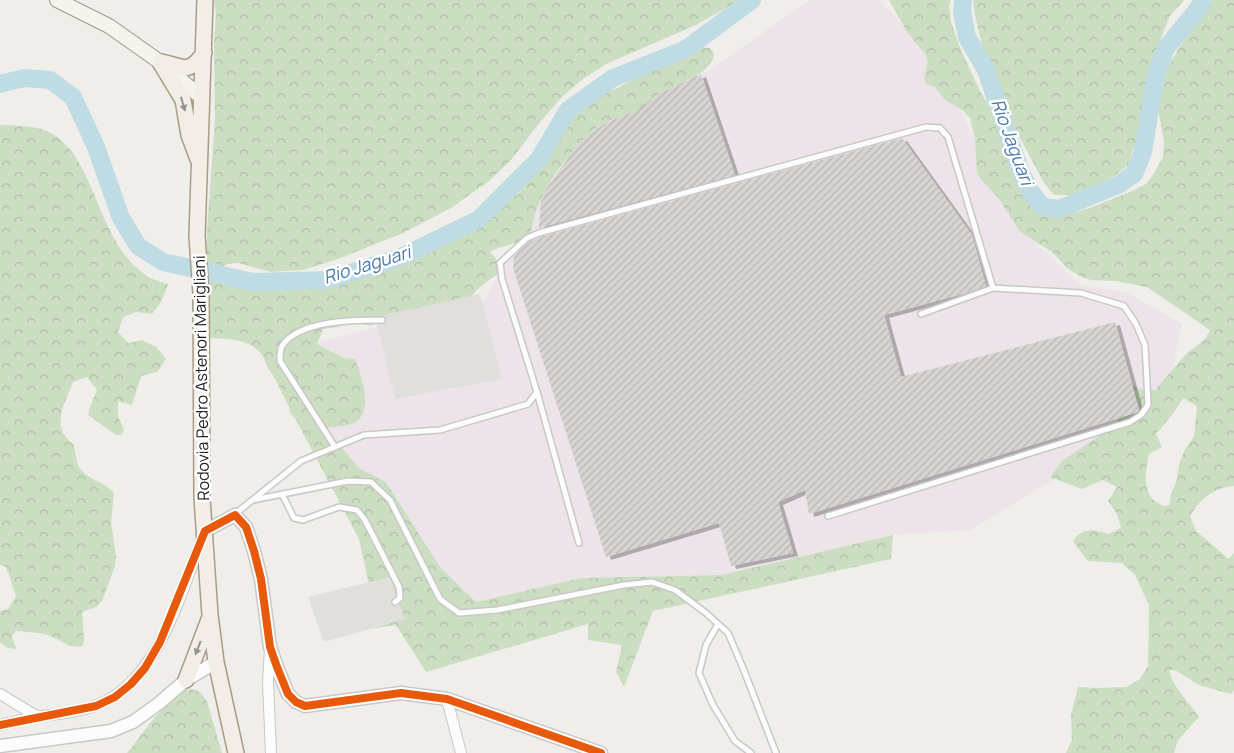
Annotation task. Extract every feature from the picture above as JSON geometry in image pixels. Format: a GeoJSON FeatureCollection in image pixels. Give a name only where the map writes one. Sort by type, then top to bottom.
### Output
{"type":"FeatureCollection","features":[{"type":"Feature","properties":{"kind":"main road"},"geometry":{"type":"LineString","coordinates":[[56,0],[109,26],[160,62],[202,98]]}},
{"type":"Feature","properties":{"kind":"main road","name":"Rodovia Pedro Astenori Marigliani"},"geometry":{"type":"LineString","coordinates":[[205,0],[201,166],[197,236],[201,294],[202,498],[206,531],[210,615],[216,662],[236,753]]}},
{"type":"Feature","properties":{"kind":"main road"},"geometry":{"type":"LineString","coordinates":[[160,62],[186,68],[197,63],[204,53]]}},
{"type":"Feature","properties":{"kind":"main road"},"geometry":{"type":"LineString","coordinates":[[160,62],[183,100],[189,135],[201,166]]}},
{"type":"Feature","properties":{"kind":"main road"},"geometry":{"type":"LineString","coordinates":[[186,83],[203,79]]}},
{"type":"Feature","properties":{"kind":"main road"},"geometry":{"type":"LineString","coordinates":[[186,680],[210,615]]}},
{"type":"Feature","properties":{"kind":"street"},"geometry":{"type":"LineString","coordinates":[[0,725],[74,712],[96,706],[115,697],[131,684],[145,668],[160,642],[206,531],[235,515],[246,527],[261,579],[270,647],[268,682],[271,753]]}},
{"type":"Feature","properties":{"kind":"street"},"geometry":{"type":"LineString","coordinates":[[270,647],[288,694],[296,702],[305,706],[400,693],[447,699],[601,753]]}},
{"type":"Feature","properties":{"kind":"street"},"geometry":{"type":"LineString","coordinates":[[0,746],[111,731],[133,722],[186,680],[216,662]]}},
{"type":"Feature","properties":{"kind":"street"},"geometry":{"type":"LineString","coordinates":[[0,694],[38,717]]}},
{"type":"Feature","properties":{"kind":"street"},"geometry":{"type":"LineString","coordinates":[[447,699],[461,753]]}},
{"type":"Feature","properties":{"kind":"lane"},"geometry":{"type":"LineString","coordinates":[[579,543],[537,392],[502,279],[500,263],[527,238],[539,233],[926,127],[940,128],[948,137],[993,288]]}},
{"type":"Feature","properties":{"kind":"lane"},"geometry":{"type":"LineString","coordinates":[[828,516],[1130,422],[1141,414],[1148,405],[1145,345],[1136,324],[1124,306],[1081,292],[993,288],[921,314]]}},
{"type":"Feature","properties":{"kind":"lane"},"geometry":{"type":"LineString","coordinates":[[335,447],[280,361],[281,347],[292,336],[305,329],[350,320],[382,320]]}},
{"type":"Feature","properties":{"kind":"lane"},"geometry":{"type":"LineString","coordinates":[[235,515],[301,461],[364,435],[440,430],[528,404],[537,392]]}},
{"type":"Feature","properties":{"kind":"lane"},"geometry":{"type":"LineString","coordinates":[[252,500],[348,481],[371,482],[390,500],[440,599],[459,613],[497,610],[624,585],[652,582],[675,590],[728,633],[776,753]]}},
{"type":"Feature","properties":{"kind":"lane"},"geometry":{"type":"LineString","coordinates":[[282,494],[294,518],[302,520],[339,507],[357,510],[365,520],[398,587],[400,598],[395,602]]}},
{"type":"Feature","properties":{"kind":"lane"},"geometry":{"type":"LineString","coordinates":[[718,624],[706,645],[699,673],[713,705],[735,741],[751,753]]}},
{"type":"Feature","properties":{"kind":"shaded area"},"geometry":{"type":"Polygon","coordinates":[[[810,0],[879,0],[911,34],[959,107],[1013,222],[1082,286],[1126,292],[1182,324],[1164,412],[971,530],[893,535],[721,575],[581,578],[476,602],[440,567],[386,482],[359,468],[309,409],[309,388],[315,343],[484,300],[541,201],[619,109],[708,71],[810,0]]]}},
{"type":"Feature","properties":{"kind":"shaded area"},"geometry":{"type":"Polygon","coordinates":[[[480,294],[502,379],[395,399],[375,317],[480,294]]]}},
{"type":"Feature","properties":{"kind":"shaded area"},"geometry":{"type":"Polygon","coordinates":[[[390,577],[405,619],[324,642],[308,597],[390,577]]]}},
{"type":"Feature","properties":{"kind":"green space"},"geometry":{"type":"Polygon","coordinates":[[[214,0],[740,0],[696,25],[606,64],[583,79],[563,96],[511,160],[489,181],[451,208],[403,233],[338,259],[303,270],[270,272],[239,263],[228,264],[220,268],[220,272],[223,276],[246,288],[314,286],[333,283],[421,257],[466,235],[520,192],[550,135],[566,110],[573,103],[618,88],[682,50],[698,47],[710,48],[714,53],[712,61],[701,73],[662,92],[634,112],[605,123],[574,149],[564,161],[541,199],[530,233],[517,243],[499,247],[490,252],[501,265],[499,274],[484,283],[464,305],[374,321],[372,326],[352,322],[338,327],[323,329],[317,344],[344,358],[355,359],[363,383],[365,401],[361,417],[356,422],[345,426],[325,428],[359,468],[386,482],[440,567],[476,602],[581,578],[721,575],[893,535],[891,559],[653,611],[624,687],[616,672],[622,645],[588,640],[588,624],[426,672],[396,625],[341,633],[313,615],[369,585],[359,539],[295,418],[290,413],[289,407],[262,355],[257,349],[245,342],[209,338],[206,302],[207,230],[215,119],[214,41],[216,14],[214,0]]]}},
{"type":"Feature","properties":{"kind":"green space"},"geometry":{"type":"Polygon","coordinates":[[[889,0],[951,0],[949,6],[951,22],[961,50],[988,104],[1022,189],[1046,210],[1060,214],[1090,208],[1146,184],[1163,157],[1164,141],[1158,109],[1164,79],[1170,63],[1186,37],[1196,8],[1202,0],[1234,0],[1234,486],[1214,491],[1208,495],[1198,504],[1190,516],[1196,531],[1229,559],[1234,553],[1234,690],[1231,694],[1199,685],[1175,670],[1170,670],[1177,688],[1199,717],[1178,740],[1174,753],[1066,753],[1072,740],[1071,715],[1078,687],[1126,687],[1140,679],[1148,666],[1149,605],[1135,575],[1122,563],[1088,561],[1073,541],[1085,531],[1093,530],[1108,534],[1121,528],[1117,514],[1108,501],[1117,487],[1103,480],[1082,489],[1050,477],[1062,461],[1115,425],[1127,405],[1129,383],[1141,390],[1155,390],[1187,353],[1205,339],[1210,330],[1147,287],[1116,281],[1091,280],[1082,277],[1068,269],[1052,252],[1020,232],[999,199],[977,173],[975,139],[970,118],[962,110],[944,99],[935,87],[926,84],[924,76],[928,62],[925,54],[907,32],[889,0]],[[1183,398],[1156,434],[1162,447],[1149,454],[1146,486],[1152,499],[1163,506],[1169,505],[1177,480],[1179,464],[1185,449],[1194,437],[1197,406],[1183,398]]]}},
{"type":"Feature","properties":{"kind":"green space"},"geometry":{"type":"Polygon","coordinates":[[[973,0],[1184,0],[1170,16],[1152,60],[1142,138],[1133,150],[1128,165],[1101,183],[1070,195],[1054,195],[1044,183],[1001,102],[982,45],[973,0]]]}},
{"type":"Feature","properties":{"kind":"green space"},"geometry":{"type":"Polygon","coordinates":[[[0,125],[38,128],[49,132],[65,144],[88,179],[106,222],[117,243],[130,261],[147,276],[168,284],[161,302],[152,314],[136,312],[123,317],[118,332],[128,343],[142,340],[156,347],[166,359],[157,372],[141,376],[132,405],[118,401],[118,416],[124,430],[121,435],[116,435],[88,415],[97,390],[87,377],[73,382],[61,415],[62,431],[66,438],[74,445],[77,463],[81,470],[114,493],[111,522],[116,557],[115,566],[102,601],[96,607],[82,612],[84,640],[83,646],[78,647],[68,645],[44,634],[16,631],[12,636],[16,649],[8,648],[0,643],[0,611],[8,609],[16,596],[6,567],[0,565],[0,125]]]}},
{"type":"Feature","properties":{"kind":"green space"},"geometry":{"type":"Polygon","coordinates":[[[191,689],[200,692],[207,701],[222,753],[127,753],[155,717],[181,691],[191,689]]]}},
{"type":"Feature","properties":{"kind":"building"},"geometry":{"type":"Polygon","coordinates":[[[701,74],[735,175],[539,228],[541,201],[545,191],[584,138],[605,123],[634,112],[662,92],[701,74]]]}},
{"type":"Feature","properties":{"kind":"building"},"geometry":{"type":"Polygon","coordinates":[[[902,138],[972,235],[986,286],[884,315],[901,377],[1115,322],[1138,412],[809,514],[805,490],[778,502],[793,553],[731,566],[719,523],[606,557],[513,268],[514,256],[529,242],[540,237],[902,138]]]}},
{"type":"Feature","properties":{"kind":"waterway","name":"Rio Jaguari"},"geometry":{"type":"LineString","coordinates":[[0,84],[24,78],[50,80],[73,97],[96,147],[121,218],[138,246],[163,262],[253,282],[328,280],[401,257],[479,219],[539,159],[568,110],[613,78],[686,49],[752,0]]}},
{"type":"Feature","properties":{"kind":"waterway","name":"Rio Jaguari"},"geometry":{"type":"LineString","coordinates":[[963,0],[962,12],[967,37],[986,70],[1021,173],[1032,194],[1043,207],[1059,209],[1118,185],[1134,174],[1143,152],[1156,74],[1166,48],[1203,0]]}},
{"type":"Feature","properties":{"kind":"cycle path"},"geometry":{"type":"LineString","coordinates":[[0,725],[96,706],[115,697],[131,684],[145,668],[160,642],[205,531],[235,515],[246,527],[254,551],[261,579],[270,647],[288,694],[296,702],[305,706],[401,693],[447,699],[601,753]]}}]}
